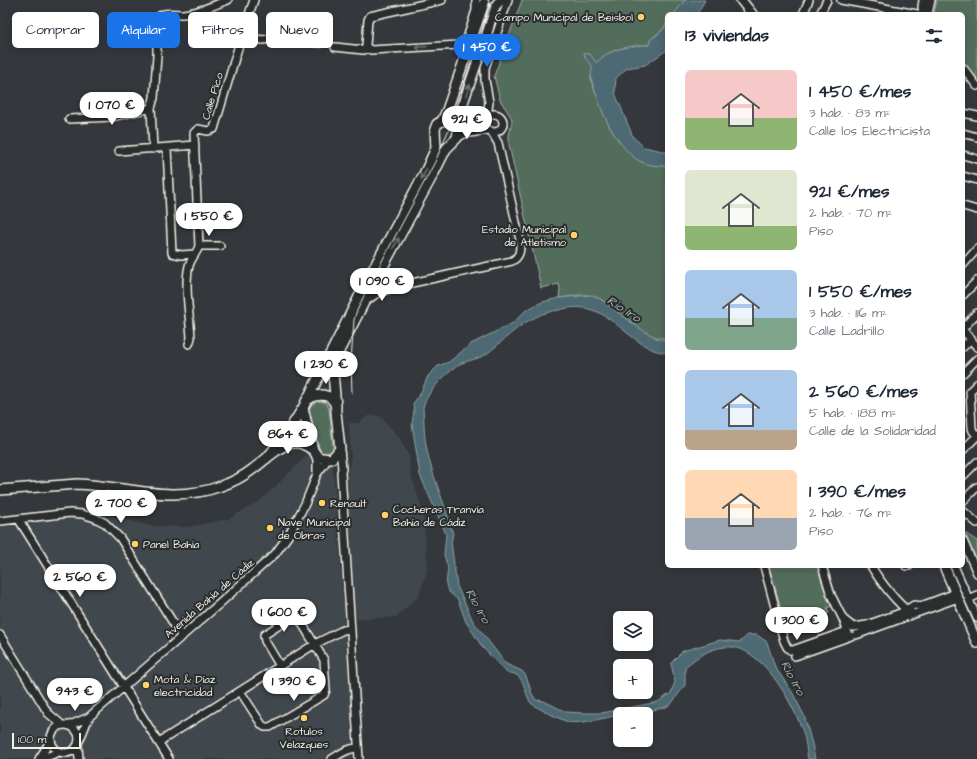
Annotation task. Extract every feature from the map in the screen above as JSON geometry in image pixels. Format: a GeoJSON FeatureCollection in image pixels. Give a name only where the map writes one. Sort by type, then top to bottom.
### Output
{"type":"FeatureCollection","features":[{"type":"Feature","properties":{"kind":"main road"},"geometry":{"type":"LineString","coordinates":[[741,0],[750,12]]}},
{"type":"Feature","properties":{"kind":"main road"},"geometry":{"type":"LineString","coordinates":[[927,12],[930,0]]}},
{"type":"Feature","properties":{"kind":"main road"},"geometry":{"type":"LineString","coordinates":[[442,121],[481,1],[490,6],[499,2]]}},
{"type":"Feature","properties":{"kind":"main road"},"geometry":{"type":"LineString","coordinates":[[0,490],[77,484],[157,494],[190,494],[230,483],[245,475],[283,446],[292,442],[301,444],[322,458],[329,459],[335,455],[340,449],[333,381],[338,353],[442,156],[458,132],[457,120],[487,33],[490,20],[499,2]]}},
{"type":"Feature","properties":{"kind":"main road"},"geometry":{"type":"LineString","coordinates":[[266,459],[288,432],[305,404],[370,275],[426,170],[436,148],[435,129],[437,124],[442,121],[450,121],[457,127]]}},
{"type":"Feature","properties":{"kind":"main road"},"geometry":{"type":"LineString","coordinates":[[436,138],[441,143],[454,140]]}},
{"type":"Feature","properties":{"kind":"main road"},"geometry":{"type":"LineString","coordinates":[[305,404],[314,396],[323,395],[333,400],[336,407]]}},
{"type":"Feature","properties":{"kind":"main road"},"geometry":{"type":"LineString","coordinates":[[305,404],[314,452]]}},
{"type":"Feature","properties":{"kind":"main road"},"geometry":{"type":"LineString","coordinates":[[945,568],[977,644]]}},
{"type":"Feature","properties":{"kind":"street"},"geometry":{"type":"LineString","coordinates":[[153,149],[151,108],[154,98],[158,16],[163,14],[204,11],[228,0]]}},
{"type":"Feature","properties":{"kind":"street","name":"Calle Pico"},"geometry":{"type":"LineString","coordinates":[[250,12],[254,0]]}},
{"type":"Feature","properties":{"kind":"street"},"geometry":{"type":"LineString","coordinates":[[367,48],[368,20],[370,16],[442,0]]}},
{"type":"Feature","properties":{"kind":"street"},"geometry":{"type":"LineString","coordinates":[[362,305],[376,294],[394,287],[508,262],[516,259],[519,255],[520,240],[498,143],[490,130],[485,126],[489,102],[485,80],[485,68],[508,0]]}},
{"type":"Feature","properties":{"kind":"street"},"geometry":{"type":"LineString","coordinates":[[804,12],[809,0]]}},
{"type":"Feature","properties":{"kind":"street"},"geometry":{"type":"LineString","coordinates":[[821,12],[827,0]]}},
{"type":"Feature","properties":{"kind":"street"},"geometry":{"type":"LineString","coordinates":[[841,0],[906,12]]}},
{"type":"Feature","properties":{"kind":"street"},"geometry":{"type":"LineString","coordinates":[[923,0],[923,12]]}},
{"type":"Feature","properties":{"kind":"street"},"geometry":{"type":"LineString","coordinates":[[335,47],[363,50],[367,48],[371,50],[460,46],[466,41],[475,20]]}},
{"type":"Feature","properties":{"kind":"street","name":"Calle Pico"},"geometry":{"type":"LineString","coordinates":[[188,344],[191,338],[187,281],[189,265],[199,246],[194,134],[195,130],[198,129],[208,131],[214,129],[238,48]]}},
{"type":"Feature","properties":{"kind":"street"},"geometry":{"type":"LineString","coordinates":[[965,71],[977,86]]}},
{"type":"Feature","properties":{"kind":"street"},"geometry":{"type":"LineString","coordinates":[[489,102],[497,114],[501,117],[503,122],[500,129],[498,143]]}},
{"type":"Feature","properties":{"kind":"street"},"geometry":{"type":"LineString","coordinates":[[69,119],[112,117],[151,108]]}},
{"type":"Feature","properties":{"kind":"street"},"geometry":{"type":"LineString","coordinates":[[462,108],[465,118],[468,121],[474,122]]}},
{"type":"Feature","properties":{"kind":"street"},"geometry":{"type":"LineString","coordinates":[[965,113],[977,116]]}},
{"type":"Feature","properties":{"kind":"street"},"geometry":{"type":"LineString","coordinates":[[457,127],[474,122],[492,114],[497,114]]}},
{"type":"Feature","properties":{"kind":"street"},"geometry":{"type":"LineString","coordinates":[[454,140],[464,134],[490,130],[496,131],[500,129]]}},
{"type":"Feature","properties":{"kind":"street"},"geometry":{"type":"LineString","coordinates":[[965,134],[977,137]]}},
{"type":"Feature","properties":{"kind":"street"},"geometry":{"type":"LineString","coordinates":[[119,151],[195,145]]}},
{"type":"Feature","properties":{"kind":"street"},"geometry":{"type":"LineString","coordinates":[[167,148],[172,253],[180,255],[195,254]]}},
{"type":"Feature","properties":{"kind":"street"},"geometry":{"type":"LineString","coordinates":[[965,156],[977,159]]}},
{"type":"Feature","properties":{"kind":"street"},"geometry":{"type":"LineString","coordinates":[[965,178],[977,180]]}},
{"type":"Feature","properties":{"kind":"street"},"geometry":{"type":"LineString","coordinates":[[965,206],[977,208]]}},
{"type":"Feature","properties":{"kind":"street"},"geometry":{"type":"LineString","coordinates":[[198,221],[227,221]]}},
{"type":"Feature","properties":{"kind":"street"},"geometry":{"type":"LineString","coordinates":[[199,246],[220,246]]}},
{"type":"Feature","properties":{"kind":"street"},"geometry":{"type":"LineString","coordinates":[[965,263],[977,250]]}},
{"type":"Feature","properties":{"kind":"street"},"geometry":{"type":"LineString","coordinates":[[380,271],[384,284],[394,287]]}},
{"type":"Feature","properties":{"kind":"street"},"geometry":{"type":"LineString","coordinates":[[965,294],[977,281]]}},
{"type":"Feature","properties":{"kind":"street"},"geometry":{"type":"LineString","coordinates":[[965,327],[977,314]]}},
{"type":"Feature","properties":{"kind":"street"},"geometry":{"type":"LineString","coordinates":[[965,332],[977,347]]}},
{"type":"Feature","properties":{"kind":"street"},"geometry":{"type":"LineString","coordinates":[[965,345],[971,339]]}},
{"type":"Feature","properties":{"kind":"street"},"geometry":{"type":"LineString","coordinates":[[965,372],[977,359]]}},
{"type":"Feature","properties":{"kind":"street"},"geometry":{"type":"LineString","coordinates":[[965,448],[977,436],[973,430],[974,413],[970,391],[977,384]]}},
{"type":"Feature","properties":{"kind":"street"},"geometry":{"type":"LineString","coordinates":[[340,449],[359,759]]}},
{"type":"Feature","properties":{"kind":"street","name":"Avenida Bahía de Cádiz"},"geometry":{"type":"LineString","coordinates":[[314,452],[317,460],[317,474]]}},
{"type":"Feature","properties":{"kind":"street"},"geometry":{"type":"LineString","coordinates":[[329,459],[337,463],[341,472]]}},
{"type":"Feature","properties":{"kind":"street","name":"Avenida Bahía de Cádiz"},"geometry":{"type":"LineString","coordinates":[[70,725],[89,717],[275,554],[295,524],[317,474],[329,459]]}},
{"type":"Feature","properties":{"kind":"street"},"geometry":{"type":"LineString","coordinates":[[965,474],[977,462]]}},
{"type":"Feature","properties":{"kind":"street"},"geometry":{"type":"LineString","coordinates":[[965,499],[977,487]]}},
{"type":"Feature","properties":{"kind":"street"},"geometry":{"type":"LineString","coordinates":[[965,512],[975,518]]}},
{"type":"Feature","properties":{"kind":"street"},"geometry":{"type":"LineString","coordinates":[[0,521],[82,514],[105,523],[120,538],[182,637]]}},
{"type":"Feature","properties":{"kind":"street"},"geometry":{"type":"LineString","coordinates":[[19,520],[169,759]]}},
{"type":"Feature","properties":{"kind":"street"},"geometry":{"type":"LineString","coordinates":[[965,546],[977,573]]}},
{"type":"Feature","properties":{"kind":"street"},"geometry":{"type":"LineString","coordinates":[[765,568],[784,641],[787,647],[793,652],[867,625],[957,596]]}},
{"type":"Feature","properties":{"kind":"street"},"geometry":{"type":"LineString","coordinates":[[823,568],[831,595],[851,631]]}},
{"type":"Feature","properties":{"kind":"street"},"geometry":{"type":"LineString","coordinates":[[872,568],[884,585],[901,603],[913,610]]}},
{"type":"Feature","properties":{"kind":"street"},"geometry":{"type":"LineString","coordinates":[[955,568],[977,618]]}},
{"type":"Feature","properties":{"kind":"street"},"geometry":{"type":"LineString","coordinates":[[968,599],[977,595]]}},
{"type":"Feature","properties":{"kind":"street"},"geometry":{"type":"LineString","coordinates":[[897,615],[901,603]]}},
{"type":"Feature","properties":{"kind":"street"},"geometry":{"type":"LineString","coordinates":[[851,631],[913,610]]}},
{"type":"Feature","properties":{"kind":"street"},"geometry":{"type":"LineString","coordinates":[[240,691],[262,725],[265,727],[270,727],[322,697],[326,690],[324,663],[315,644],[298,618],[292,617],[264,635],[265,641],[280,666]]}},
{"type":"Feature","properties":{"kind":"street"},"geometry":{"type":"LineString","coordinates":[[159,742],[315,644],[343,630],[351,629]]}},
{"type":"Feature","properties":{"kind":"street"},"geometry":{"type":"LineString","coordinates":[[0,635],[48,713],[61,724],[70,725],[77,730],[80,738],[78,746],[80,759]]}},
{"type":"Feature","properties":{"kind":"street"},"geometry":{"type":"LineString","coordinates":[[40,759],[51,740],[52,731],[48,713]]}},
{"type":"Feature","properties":{"kind":"street","name":"Avenida Bahía de Cádiz"},"geometry":{"type":"LineString","coordinates":[[80,738],[89,717]]}},
{"type":"Feature","properties":{"kind":"street"},"geometry":{"type":"LineString","coordinates":[[52,731],[61,724]]}},
{"type":"Feature","properties":{"kind":"street"},"geometry":{"type":"LineString","coordinates":[[51,740],[55,749],[59,752]]}},
{"type":"Feature","properties":{"kind":"street"},"geometry":{"type":"LineString","coordinates":[[69,753],[78,746]]}},
{"type":"Feature","properties":{"kind":"street"},"geometry":{"type":"LineString","coordinates":[[332,759],[343,752],[358,748]]}},
{"type":"Feature","properties":{"kind":"street"},"geometry":{"type":"LineString","coordinates":[[40,759],[59,752],[69,753],[76,759]]}},
{"type":"Feature","properties":{"kind":"shaded area"},"geometry":{"type":"Polygon","coordinates":[[[375,415],[381,417],[399,437],[409,456],[410,471],[423,512],[428,568],[419,596],[396,617],[354,619],[347,474],[351,457],[349,423],[358,423],[368,416],[375,415]]]}},
{"type":"Feature","properties":{"kind":"shaded area"},"geometry":{"type":"Polygon","coordinates":[[[310,454],[333,465],[346,637],[348,644],[346,644],[351,705],[352,759],[0,759],[0,518],[76,509],[92,511],[150,526],[188,527],[228,519],[258,502],[310,454]]]}},
{"type":"Feature","properties":{"kind":"green space"},"geometry":{"type":"Polygon","coordinates":[[[522,0],[685,0],[676,12],[665,12],[665,26],[653,37],[649,45],[631,46],[612,51],[598,61],[593,69],[591,78],[604,116],[611,129],[625,148],[640,161],[653,165],[665,166],[665,338],[658,338],[649,334],[611,306],[593,296],[580,295],[559,298],[559,284],[541,288],[509,145],[512,121],[500,100],[494,76],[522,0]]]}},
{"type":"Feature","properties":{"kind":"green space"},"geometry":{"type":"Polygon","coordinates":[[[937,0],[977,0],[977,80],[965,65],[965,12],[934,12],[937,0]]]}},
{"type":"Feature","properties":{"kind":"green space"},"geometry":{"type":"Polygon","coordinates":[[[319,400],[327,404],[329,409],[333,447],[331,452],[324,454],[320,451],[309,409],[311,405],[319,400]]]}},
{"type":"Feature","properties":{"kind":"green space"},"geometry":{"type":"Polygon","coordinates":[[[965,534],[977,541],[977,561],[965,534]]]}},
{"type":"Feature","properties":{"kind":"green space"},"geometry":{"type":"Polygon","coordinates":[[[770,568],[819,568],[824,588],[832,606],[827,608],[829,613],[785,623],[770,568]]]}},
{"type":"Feature","properties":{"kind":"green space"},"geometry":{"type":"Polygon","coordinates":[[[948,568],[953,568],[977,624],[977,637],[948,568]]]}},
{"type":"Feature","properties":{"kind":"water"},"geometry":{"type":"Polygon","coordinates":[[[685,0],[705,0],[698,12],[676,12],[685,0]]]}},
{"type":"Feature","properties":{"kind":"water"},"geometry":{"type":"Polygon","coordinates":[[[665,26],[665,51],[645,65],[627,68],[616,78],[615,93],[633,137],[644,147],[665,152],[665,166],[659,166],[650,165],[638,160],[620,142],[608,123],[601,108],[591,78],[593,67],[586,59],[584,54],[591,55],[595,62],[597,62],[614,51],[628,47],[649,45],[650,40],[663,30],[665,26]]]}},
{"type":"Feature","properties":{"kind":"water"},"geometry":{"type":"Polygon","coordinates":[[[592,295],[602,300],[639,328],[660,340],[665,339],[665,352],[648,348],[610,320],[592,310],[575,307],[553,311],[529,320],[485,355],[457,366],[433,389],[425,402],[423,410],[427,452],[453,534],[451,542],[457,586],[473,621],[506,664],[522,671],[526,676],[532,694],[536,700],[544,701],[566,712],[602,713],[613,711],[613,716],[573,723],[561,719],[532,704],[529,700],[524,685],[518,676],[507,673],[483,648],[466,622],[458,600],[449,592],[446,585],[448,568],[444,555],[446,534],[420,475],[412,424],[414,411],[413,404],[421,392],[428,376],[438,366],[449,362],[471,344],[513,323],[526,310],[542,302],[559,298],[592,295]]]}},
{"type":"Feature","properties":{"kind":"water"},"geometry":{"type":"Polygon","coordinates":[[[748,635],[757,635],[767,642],[775,667],[792,692],[804,715],[815,759],[808,759],[804,735],[798,720],[792,706],[774,678],[763,665],[751,655],[738,648],[725,647],[714,649],[685,667],[685,685],[672,703],[666,707],[653,710],[653,707],[633,707],[658,702],[671,693],[675,682],[671,663],[683,651],[720,640],[740,642],[748,635]]]}},
{"type":"Feature","properties":{"kind":"tram line"},"geometry":{"type":"LineString","coordinates":[[352,393],[351,361],[354,320],[356,313],[367,289],[435,162],[452,122],[493,0]]}},
{"type":"Feature","properties":{"kind":"place","name":"Campo Municipal de Beisbol"},"geometry":{"type":"Point","coordinates":[641,17]}},
{"type":"Feature","properties":{"kind":"place","name":"Estadio Municipal de Atletismo"},"geometry":{"type":"Point","coordinates":[574,235]}},
{"type":"Feature","properties":{"kind":"place","name":"Renault"},"geometry":{"type":"Point","coordinates":[322,503]}},
{"type":"Feature","properties":{"kind":"place","name":"Cocheras Tranvía Bahía de Cádiz"},"geometry":{"type":"Point","coordinates":[385,515]}},
{"type":"Feature","properties":{"kind":"place","name":"Nave Municipal de Obras"},"geometry":{"type":"Point","coordinates":[270,528]}},
{"type":"Feature","properties":{"kind":"place","name":"Panel Bahía"},"geometry":{"type":"Point","coordinates":[135,544]}},
{"type":"Feature","properties":{"kind":"place","name":"Mota & Díaz electricidad"},"geometry":{"type":"Point","coordinates":[146,685]}},
{"type":"Feature","properties":{"kind":"place","name":"Rotulos Velazques"},"geometry":{"type":"Point","coordinates":[304,718]}},
{"type":"Feature","properties":{"kind":"water label","name":"Rio Iro"},"geometry":{"type":"Point","coordinates":[624,309]}},
{"type":"Feature","properties":{"kind":"water label","name":"Rio Iro"},"geometry":{"type":"Point","coordinates":[478,606]}},
{"type":"Feature","properties":{"kind":"water label","name":"Rio Iro"},"geometry":{"type":"Point","coordinates":[793,678]}}]}
